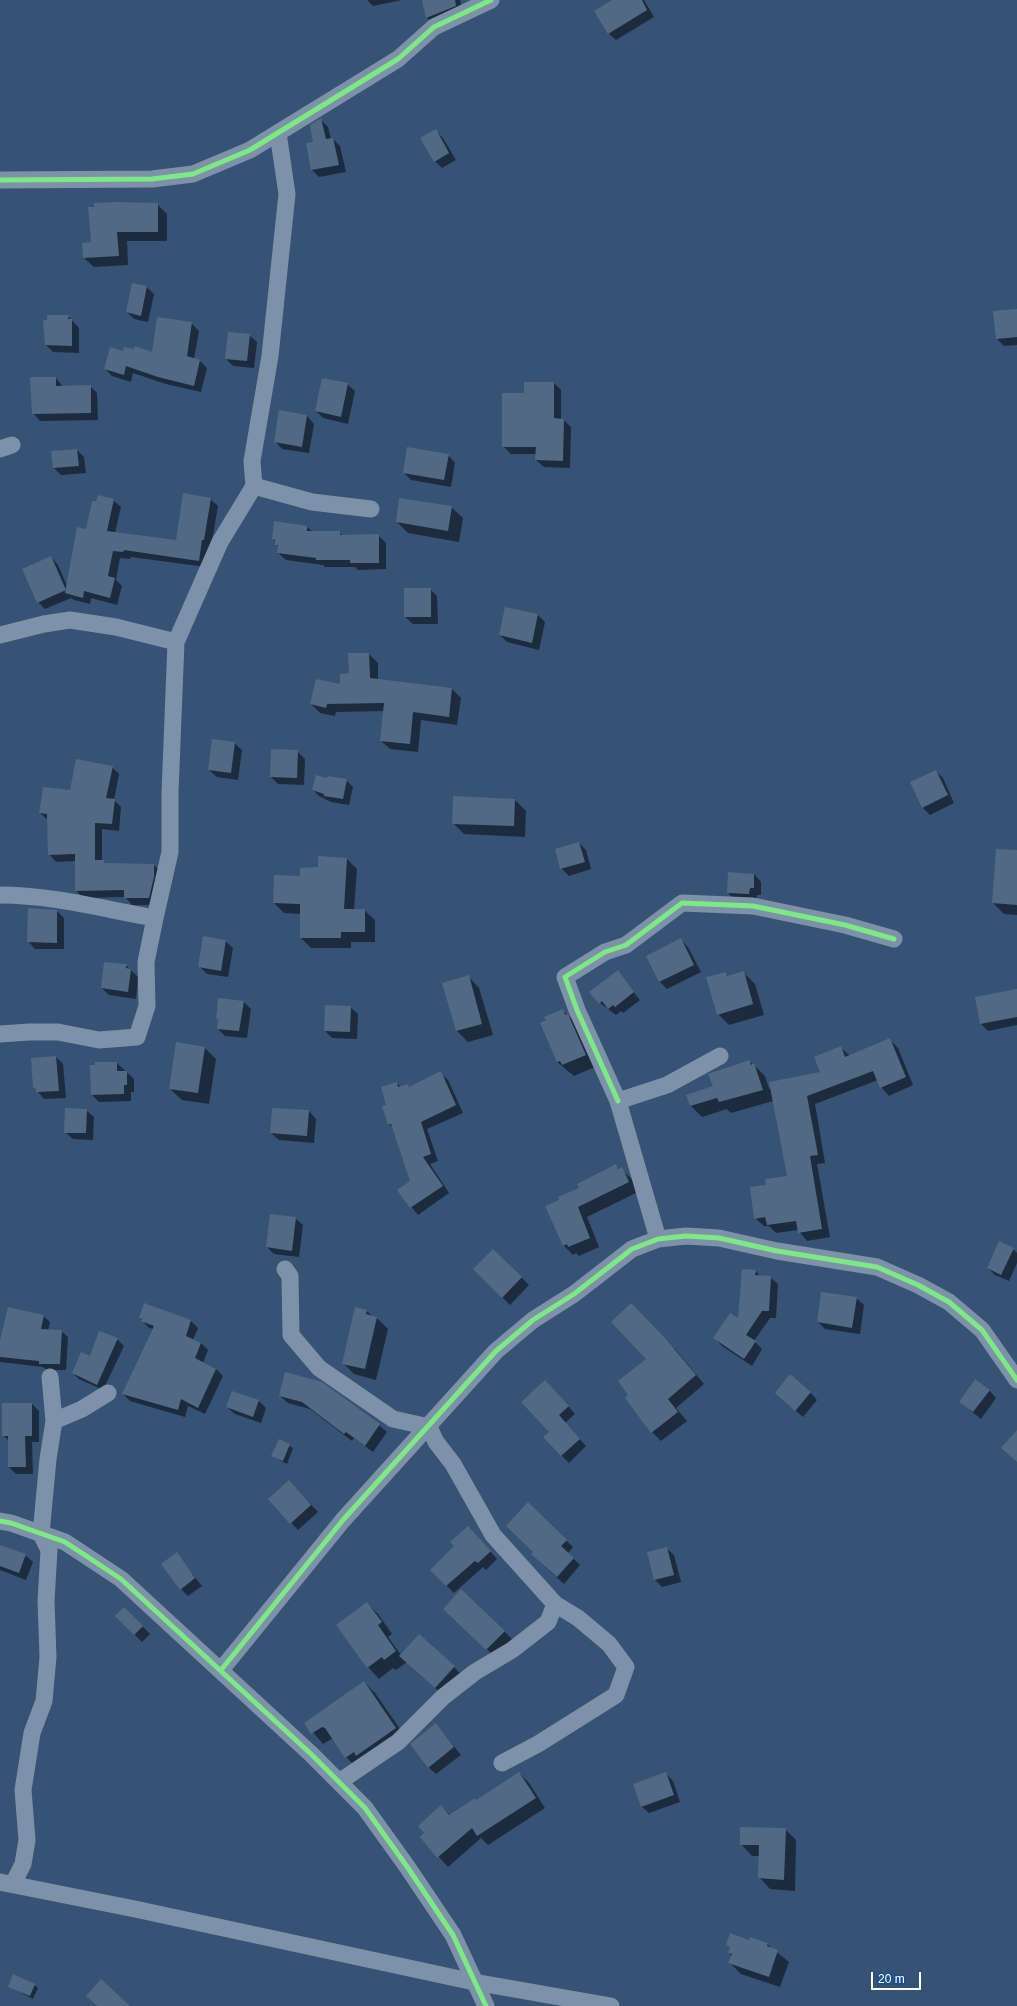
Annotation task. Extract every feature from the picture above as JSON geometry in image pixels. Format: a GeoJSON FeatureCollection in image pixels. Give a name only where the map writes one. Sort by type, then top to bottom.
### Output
{"type":"FeatureCollection","features":[{"type":"Feature","properties":{"kind":"street"},"geometry":{"type":"LineString","coordinates":[[0,180],[152,179],[193,174],[250,150],[398,59],[434,27],[491,0]]}},
{"type":"Feature","properties":{"kind":"street"},"geometry":{"type":"LineString","coordinates":[[0,1034],[58,1032],[99,1040],[136,1037],[148,1006],[146,962],[170,852],[170,793],[176,642],[220,542],[254,486],[252,461],[270,356],[287,194],[278,133]]}},
{"type":"Feature","properties":{"kind":"street"},"geometry":{"type":"LineString","coordinates":[[254,486],[312,502],[371,509]]}},
{"type":"Feature","properties":{"kind":"street"},"geometry":{"type":"LineString","coordinates":[[0,635],[44,624],[70,620],[116,627],[176,642]]}},
{"type":"Feature","properties":{"kind":"street"},"geometry":{"type":"LineString","coordinates":[[0,895],[53,899],[155,918]]}},
{"type":"Feature","properties":{"kind":"street"},"geometry":{"type":"LineString","coordinates":[[658,1239],[618,1101],[565,977],[605,952],[626,945],[682,903],[753,906],[845,925],[894,939]]}},
{"type":"Feature","properties":{"kind":"street"},"geometry":{"type":"LineString","coordinates":[[618,1101],[667,1086],[720,1056]]}},
{"type":"Feature","properties":{"kind":"street"},"geometry":{"type":"LineString","coordinates":[[221,1670],[344,1520],[496,1351],[533,1320],[574,1294],[632,1249],[658,1239],[686,1236],[719,1238],[777,1251],[877,1267],[918,1285],[949,1302],[982,1330],[1017,1380]]}},
{"type":"Feature","properties":{"kind":"street"},"geometry":{"type":"LineString","coordinates":[[286,1270],[290,1276],[291,1335],[319,1368],[393,1419],[429,1427]]}},
{"type":"Feature","properties":{"kind":"street"},"geometry":{"type":"LineString","coordinates":[[4,1884],[23,1864],[27,1840],[24,1790],[32,1733],[44,1701],[48,1658],[46,1601],[49,1550],[41,1534],[48,1459],[54,1421],[50,1377]]}},
{"type":"Feature","properties":{"kind":"street"},"geometry":{"type":"LineString","coordinates":[[54,1421],[82,1409],[108,1393]]}},
{"type":"Feature","properties":{"kind":"street"},"geometry":{"type":"LineString","coordinates":[[429,1427],[436,1442],[453,1464],[493,1535],[555,1604],[578,1618],[609,1644],[626,1667],[616,1695],[538,1744],[502,1763]]}},
{"type":"Feature","properties":{"kind":"street"},"geometry":{"type":"LineString","coordinates":[[0,1521],[11,1523],[65,1542],[121,1579],[221,1670],[339,1782],[365,1808],[453,1935],[486,2006]]}},
{"type":"Feature","properties":{"kind":"street"},"geometry":{"type":"LineString","coordinates":[[339,1782],[398,1742],[443,1697],[475,1672],[512,1650],[548,1622],[555,1604]]}},
{"type":"Feature","properties":{"kind":"street"},"geometry":{"type":"LineString","coordinates":[[4,1884],[135,1909],[474,1982],[611,2006]]}},
{"type":"Feature","properties":{"kind":"building"},"geometry":{"type":"Polygon","coordinates":[[[422,0],[455,0],[456,6],[426,18],[422,0]]]}},
{"type":"Feature","properties":{"kind":"building"},"geometry":{"type":"Polygon","coordinates":[[[612,0],[642,0],[647,10],[608,34],[594,11],[612,0]]]}},
{"type":"Feature","properties":{"kind":"building"},"geometry":{"type":"Polygon","coordinates":[[[321,118],[326,139],[333,138],[339,165],[311,170],[306,143],[313,142],[310,125],[321,118]]]}},
{"type":"Feature","properties":{"kind":"building"},"geometry":{"type":"Polygon","coordinates":[[[436,129],[449,153],[434,162],[420,138],[436,129]]]}},
{"type":"Feature","properties":{"kind":"building"},"geometry":{"type":"Polygon","coordinates":[[[94,203],[158,203],[158,232],[117,232],[119,256],[83,258],[82,243],[91,242],[88,207],[94,207],[94,203]]]}},
{"type":"Feature","properties":{"kind":"building"},"geometry":{"type":"Polygon","coordinates":[[[132,283],[147,286],[141,316],[126,312],[132,283]]]}},
{"type":"Feature","properties":{"kind":"building"},"geometry":{"type":"Polygon","coordinates":[[[1017,309],[1017,337],[996,339],[993,311],[1017,309]]]}},
{"type":"Feature","properties":{"kind":"building"},"geometry":{"type":"Polygon","coordinates":[[[47,315],[69,315],[68,319],[72,319],[72,346],[45,345],[43,320],[47,320],[47,315]]]}},
{"type":"Feature","properties":{"kind":"building"},"geometry":{"type":"Polygon","coordinates":[[[157,317],[192,322],[187,356],[200,360],[194,386],[158,377],[126,366],[124,375],[104,369],[110,347],[123,351],[124,347],[134,349],[135,346],[152,352],[157,317]]]}},
{"type":"Feature","properties":{"kind":"building"},"geometry":{"type":"Polygon","coordinates":[[[228,332],[250,334],[247,361],[225,359],[228,332]]]}},
{"type":"Feature","properties":{"kind":"building"},"geometry":{"type":"Polygon","coordinates":[[[30,377],[56,377],[56,386],[91,385],[91,413],[32,414],[30,377]]]}},
{"type":"Feature","properties":{"kind":"building"},"geometry":{"type":"Polygon","coordinates":[[[322,378],[348,383],[341,417],[315,411],[322,378]]]}},
{"type":"Feature","properties":{"kind":"building"},"geometry":{"type":"Polygon","coordinates":[[[524,382],[554,382],[554,418],[564,419],[563,461],[535,460],[536,447],[502,447],[502,393],[524,393],[524,382]]]}},
{"type":"Feature","properties":{"kind":"building"},"geometry":{"type":"Polygon","coordinates":[[[279,410],[307,415],[302,447],[274,442],[279,410]]]}},
{"type":"Feature","properties":{"kind":"building"},"geometry":{"type":"Polygon","coordinates":[[[407,447],[449,454],[444,480],[403,473],[407,447]]]}},
{"type":"Feature","properties":{"kind":"building"},"geometry":{"type":"Polygon","coordinates":[[[77,449],[79,466],[53,468],[51,451],[77,449]]]}},
{"type":"Feature","properties":{"kind":"building"},"geometry":{"type":"Polygon","coordinates":[[[183,493],[211,498],[199,561],[124,550],[123,552],[113,551],[108,576],[115,578],[110,598],[84,591],[83,598],[65,593],[77,527],[86,529],[92,501],[96,501],[98,495],[114,499],[107,531],[176,540],[183,493]]]}},
{"type":"Feature","properties":{"kind":"building"},"geometry":{"type":"Polygon","coordinates":[[[399,498],[452,506],[448,531],[396,522],[399,498]]]}},
{"type":"Feature","properties":{"kind":"building"},"geometry":{"type":"Polygon","coordinates":[[[274,521],[307,526],[307,531],[340,531],[340,535],[379,534],[379,563],[350,563],[350,560],[316,560],[316,558],[277,553],[278,545],[275,545],[275,540],[272,539],[274,521]]]}},
{"type":"Feature","properties":{"kind":"building"},"geometry":{"type":"Polygon","coordinates":[[[51,556],[66,590],[37,603],[22,569],[51,556]]]}},
{"type":"Feature","properties":{"kind":"building"},"geometry":{"type":"Polygon","coordinates":[[[404,588],[431,588],[431,617],[404,617],[404,588]]]}},
{"type":"Feature","properties":{"kind":"building"},"geometry":{"type":"Polygon","coordinates":[[[505,607],[538,614],[532,643],[499,635],[505,607]]]}},
{"type":"Feature","properties":{"kind":"building"},"geometry":{"type":"Polygon","coordinates":[[[348,653],[369,653],[370,678],[452,688],[449,717],[413,712],[410,744],[380,741],[384,703],[327,704],[326,708],[310,704],[316,679],[340,684],[340,674],[349,673],[348,653]]]}},
{"type":"Feature","properties":{"kind":"building"},"geometry":{"type":"Polygon","coordinates":[[[212,739],[235,742],[231,773],[208,770],[212,739]]]}},
{"type":"Feature","properties":{"kind":"building"},"geometry":{"type":"Polygon","coordinates":[[[271,749],[298,750],[297,778],[270,777],[271,749]]]}},
{"type":"Feature","properties":{"kind":"building"},"geometry":{"type":"Polygon","coordinates":[[[76,759],[113,766],[106,798],[115,799],[112,824],[95,823],[95,860],[104,860],[104,863],[154,864],[154,877],[149,898],[124,898],[124,890],[75,891],[75,854],[48,855],[47,814],[39,813],[43,787],[70,790],[76,759]]]}},
{"type":"Feature","properties":{"kind":"building"},"geometry":{"type":"Polygon","coordinates":[[[936,770],[948,795],[922,808],[910,782],[936,770]]]}},
{"type":"Feature","properties":{"kind":"building"},"geometry":{"type":"Polygon","coordinates":[[[316,775],[327,778],[328,776],[347,779],[343,799],[324,796],[324,794],[312,790],[316,775]]]}},
{"type":"Feature","properties":{"kind":"building"},"geometry":{"type":"Polygon","coordinates":[[[453,796],[515,799],[514,826],[452,824],[453,796]]]}},
{"type":"Feature","properties":{"kind":"building"},"geometry":{"type":"Polygon","coordinates":[[[579,842],[585,862],[560,869],[555,849],[579,842]]]}},
{"type":"Feature","properties":{"kind":"building"},"geometry":{"type":"Polygon","coordinates":[[[996,849],[1017,850],[1017,905],[992,903],[996,849]]]}},
{"type":"Feature","properties":{"kind":"building"},"geometry":{"type":"Polygon","coordinates":[[[318,856],[347,858],[344,909],[365,909],[365,932],[341,932],[341,938],[300,938],[300,904],[273,903],[274,875],[300,876],[300,868],[318,867],[318,856]]]}},
{"type":"Feature","properties":{"kind":"building"},"geometry":{"type":"Polygon","coordinates":[[[728,872],[754,874],[754,888],[750,888],[749,894],[727,893],[728,872]]]}},
{"type":"Feature","properties":{"kind":"building"},"geometry":{"type":"Polygon","coordinates":[[[28,908],[57,910],[57,943],[27,942],[28,908]]]}},
{"type":"Feature","properties":{"kind":"building"},"geometry":{"type":"Polygon","coordinates":[[[203,936],[226,940],[221,971],[198,967],[203,936]]]}},
{"type":"Feature","properties":{"kind":"building"},"geometry":{"type":"Polygon","coordinates":[[[681,938],[694,965],[659,982],[646,956],[681,938]]]}},
{"type":"Feature","properties":{"kind":"building"},"geometry":{"type":"Polygon","coordinates":[[[104,962],[127,964],[126,968],[131,969],[128,992],[101,988],[104,962]]]}},
{"type":"Feature","properties":{"kind":"building"},"geometry":{"type":"Polygon","coordinates":[[[618,970],[634,992],[615,1007],[613,1005],[608,1009],[602,1001],[599,1004],[589,992],[618,970]]]}},
{"type":"Feature","properties":{"kind":"building"},"geometry":{"type":"Polygon","coordinates":[[[744,971],[753,1004],[717,1015],[706,977],[726,972],[727,976],[744,971]]]}},
{"type":"Feature","properties":{"kind":"building"},"geometry":{"type":"Polygon","coordinates":[[[469,975],[482,1024],[456,1031],[442,983],[469,975]]]}},
{"type":"Feature","properties":{"kind":"building"},"geometry":{"type":"Polygon","coordinates":[[[1017,989],[1017,1017],[980,1024],[975,997],[1017,989]]]}},
{"type":"Feature","properties":{"kind":"building"},"geometry":{"type":"Polygon","coordinates":[[[218,998],[244,1001],[239,1031],[217,1029],[218,1019],[216,1020],[218,998]]]}},
{"type":"Feature","properties":{"kind":"building"},"geometry":{"type":"Polygon","coordinates":[[[325,1005],[351,1006],[350,1032],[324,1031],[325,1005]]]}},
{"type":"Feature","properties":{"kind":"building"},"geometry":{"type":"Polygon","coordinates":[[[563,1009],[565,1015],[568,1014],[586,1055],[562,1065],[560,1061],[557,1062],[540,1023],[546,1020],[544,1017],[563,1009]]]}},
{"type":"Feature","properties":{"kind":"building"},"geometry":{"type":"Polygon","coordinates":[[[890,1038],[906,1077],[880,1088],[873,1071],[807,1096],[818,1155],[810,1156],[822,1229],[798,1233],[796,1221],[767,1225],[765,1217],[754,1219],[750,1187],[766,1185],[765,1179],[787,1176],[769,1082],[820,1072],[814,1057],[841,1046],[845,1057],[890,1038]]]}},
{"type":"Feature","properties":{"kind":"building"},"geometry":{"type":"Polygon","coordinates":[[[176,1042],[205,1047],[198,1093],[169,1089],[176,1042]]]}},
{"type":"Feature","properties":{"kind":"building"},"geometry":{"type":"Polygon","coordinates":[[[56,1056],[59,1091],[36,1092],[35,1088],[33,1088],[31,1058],[56,1056]]]}},
{"type":"Feature","properties":{"kind":"building"},"geometry":{"type":"Polygon","coordinates":[[[750,1060],[751,1065],[754,1063],[763,1090],[719,1102],[717,1098],[690,1106],[686,1095],[713,1086],[708,1074],[750,1060]]]}},
{"type":"Feature","properties":{"kind":"building"},"geometry":{"type":"Polygon","coordinates":[[[95,1062],[117,1062],[117,1071],[127,1071],[127,1085],[124,1085],[124,1094],[91,1095],[90,1065],[95,1065],[95,1062]]]}},
{"type":"Feature","properties":{"kind":"building"},"geometry":{"type":"Polygon","coordinates":[[[441,1071],[456,1105],[421,1122],[431,1154],[423,1157],[443,1186],[410,1208],[397,1190],[410,1181],[391,1124],[388,1124],[382,1106],[386,1105],[381,1087],[397,1082],[398,1087],[408,1084],[409,1087],[441,1071]]]}},
{"type":"Feature","properties":{"kind":"building"},"geometry":{"type":"Polygon","coordinates":[[[65,1108],[87,1109],[86,1133],[64,1133],[65,1108]]]}},
{"type":"Feature","properties":{"kind":"building"},"geometry":{"type":"Polygon","coordinates":[[[272,1108],[309,1110],[307,1136],[270,1133],[272,1108]]]}},
{"type":"Feature","properties":{"kind":"building"},"geometry":{"type":"Polygon","coordinates":[[[616,1164],[618,1169],[622,1167],[629,1182],[578,1207],[590,1238],[568,1247],[567,1244],[563,1246],[545,1206],[559,1200],[558,1197],[579,1188],[577,1184],[616,1164]]]}},
{"type":"Feature","properties":{"kind":"building"},"geometry":{"type":"Polygon","coordinates":[[[270,1214],[296,1217],[292,1251],[266,1247],[270,1214]]]}},
{"type":"Feature","properties":{"kind":"building"},"geometry":{"type":"Polygon","coordinates":[[[999,1241],[1014,1248],[1001,1275],[987,1268],[999,1241]]]}},
{"type":"Feature","properties":{"kind":"building"},"geometry":{"type":"Polygon","coordinates":[[[493,1249],[522,1277],[502,1298],[473,1269],[493,1249]]]}},
{"type":"Feature","properties":{"kind":"building"},"geometry":{"type":"Polygon","coordinates":[[[742,1269],[756,1270],[755,1275],[771,1276],[769,1311],[762,1311],[746,1335],[756,1341],[744,1359],[713,1338],[730,1313],[738,1318],[742,1269]]]}},
{"type":"Feature","properties":{"kind":"building"},"geometry":{"type":"Polygon","coordinates":[[[821,1292],[857,1297],[852,1328],[817,1322],[821,1292]]]}},
{"type":"Feature","properties":{"kind":"building"},"geometry":{"type":"Polygon","coordinates":[[[144,1303],[191,1320],[186,1336],[201,1343],[195,1358],[216,1369],[198,1408],[181,1399],[178,1410],[122,1394],[154,1326],[141,1321],[142,1319],[139,1318],[144,1303]]]}},
{"type":"Feature","properties":{"kind":"building"},"geometry":{"type":"Polygon","coordinates":[[[631,1303],[665,1338],[696,1375],[668,1399],[678,1412],[651,1433],[625,1398],[628,1395],[618,1381],[646,1359],[611,1322],[631,1303]]]}},
{"type":"Feature","properties":{"kind":"building"},"geometry":{"type":"Polygon","coordinates":[[[8,1307],[44,1315],[41,1329],[62,1330],[60,1364],[39,1364],[39,1361],[0,1357],[0,1340],[8,1307]]]}},
{"type":"Feature","properties":{"kind":"building"},"geometry":{"type":"Polygon","coordinates":[[[355,1307],[367,1310],[366,1314],[377,1317],[365,1369],[342,1364],[355,1307]]]}},
{"type":"Feature","properties":{"kind":"building"},"geometry":{"type":"Polygon","coordinates":[[[99,1331],[118,1338],[97,1385],[72,1373],[81,1352],[90,1356],[99,1331]]]}},
{"type":"Feature","properties":{"kind":"building"},"geometry":{"type":"Polygon","coordinates":[[[285,1372],[322,1382],[380,1424],[365,1446],[346,1432],[344,1434],[302,1402],[279,1396],[285,1372]]]}},
{"type":"Feature","properties":{"kind":"building"},"geometry":{"type":"Polygon","coordinates":[[[790,1374],[811,1392],[795,1411],[775,1393],[790,1374]]]}},
{"type":"Feature","properties":{"kind":"building"},"geometry":{"type":"Polygon","coordinates":[[[975,1379],[990,1390],[973,1412],[959,1402],[975,1379]]]}},
{"type":"Feature","properties":{"kind":"building"},"geometry":{"type":"Polygon","coordinates":[[[545,1380],[569,1406],[559,1415],[580,1439],[561,1456],[543,1437],[549,1432],[521,1402],[545,1380]]]}},
{"type":"Feature","properties":{"kind":"building"},"geometry":{"type":"Polygon","coordinates":[[[232,1391],[259,1400],[253,1417],[226,1407],[232,1391]]]}},
{"type":"Feature","properties":{"kind":"building"},"geometry":{"type":"Polygon","coordinates":[[[2,1403],[32,1403],[32,1436],[25,1436],[26,1467],[8,1467],[8,1436],[2,1436],[2,1403]]]}},
{"type":"Feature","properties":{"kind":"building"},"geometry":{"type":"Polygon","coordinates":[[[1017,1430],[1017,1462],[1001,1448],[1017,1430]]]}},
{"type":"Feature","properties":{"kind":"building"},"geometry":{"type":"Polygon","coordinates":[[[279,1439],[290,1444],[283,1461],[271,1456],[279,1439]]]}},
{"type":"Feature","properties":{"kind":"building"},"geometry":{"type":"Polygon","coordinates":[[[289,1480],[311,1505],[290,1524],[268,1499],[289,1480]]]}},
{"type":"Feature","properties":{"kind":"building"},"geometry":{"type":"Polygon","coordinates":[[[528,1502],[567,1540],[561,1546],[574,1558],[557,1577],[531,1554],[533,1552],[506,1526],[528,1502]]]}},
{"type":"Feature","properties":{"kind":"building"},"geometry":{"type":"Polygon","coordinates":[[[468,1526],[491,1551],[478,1563],[475,1561],[446,1586],[430,1570],[454,1546],[450,1542],[468,1526]]]}},
{"type":"Feature","properties":{"kind":"building"},"geometry":{"type":"Polygon","coordinates":[[[0,1545],[26,1554],[19,1573],[0,1566],[0,1545]]]}},
{"type":"Feature","properties":{"kind":"building"},"geometry":{"type":"Polygon","coordinates":[[[667,1547],[674,1575],[654,1580],[647,1552],[667,1547]]]}},
{"type":"Feature","properties":{"kind":"building"},"geometry":{"type":"Polygon","coordinates":[[[177,1552],[195,1578],[180,1590],[161,1564],[177,1552]]]}},
{"type":"Feature","properties":{"kind":"building"},"geometry":{"type":"Polygon","coordinates":[[[461,1589],[505,1631],[486,1650],[443,1609],[461,1589]]]}},
{"type":"Feature","properties":{"kind":"building"},"geometry":{"type":"Polygon","coordinates":[[[367,1602],[382,1622],[378,1625],[396,1651],[384,1660],[382,1657],[367,1668],[336,1625],[367,1602]]]}},
{"type":"Feature","properties":{"kind":"building"},"geometry":{"type":"Polygon","coordinates":[[[124,1607],[143,1626],[134,1635],[115,1616],[124,1607]]]}},
{"type":"Feature","properties":{"kind":"building"},"geometry":{"type":"Polygon","coordinates":[[[419,1634],[455,1666],[435,1688],[399,1656],[419,1634]]]}},
{"type":"Feature","properties":{"kind":"building"},"geometry":{"type":"Polygon","coordinates":[[[364,1681],[396,1728],[356,1756],[354,1752],[345,1758],[325,1728],[322,1727],[311,1734],[304,1723],[364,1681]]]}},
{"type":"Feature","properties":{"kind":"building"},"geometry":{"type":"Polygon","coordinates":[[[436,1723],[454,1747],[428,1768],[410,1744],[436,1723]]]}},
{"type":"Feature","properties":{"kind":"building"},"geometry":{"type":"Polygon","coordinates":[[[519,1772],[536,1798],[477,1836],[472,1828],[437,1858],[420,1837],[424,1833],[418,1826],[441,1805],[449,1815],[475,1798],[476,1800],[519,1772]]]}},
{"type":"Feature","properties":{"kind":"building"},"geometry":{"type":"Polygon","coordinates":[[[666,1772],[674,1795],[641,1807],[633,1784],[666,1772]]]}},
{"type":"Feature","properties":{"kind":"building"},"geometry":{"type":"Polygon","coordinates":[[[740,1827],[786,1828],[784,1880],[758,1878],[759,1845],[740,1845],[740,1827]]]}},
{"type":"Feature","properties":{"kind":"building"},"geometry":{"type":"Polygon","coordinates":[[[730,1933],[749,1940],[750,1937],[768,1943],[767,1946],[778,1950],[769,1977],[728,1963],[732,1954],[728,1953],[730,1947],[726,1945],[730,1933]]]}},
{"type":"Feature","properties":{"kind":"building"},"geometry":{"type":"Polygon","coordinates":[[[13,1974],[35,1984],[30,1996],[8,1987],[13,1974]]]}},
{"type":"Feature","properties":{"kind":"building"},"geometry":{"type":"Polygon","coordinates":[[[101,1979],[130,2006],[97,2006],[86,1996],[101,1979]]]}},
{"type":"Feature","properties":{"kind":"cycle path"},"geometry":{"type":"LineString","coordinates":[[0,180],[152,179],[193,174],[250,150],[398,59],[434,27],[491,0]]}},
{"type":"Feature","properties":{"kind":"cycle path"},"geometry":{"type":"LineString","coordinates":[[618,1101],[577,1010],[565,977],[605,952],[626,945],[682,903],[753,906],[845,925],[894,939]]}},
{"type":"Feature","properties":{"kind":"cycle path"},"geometry":{"type":"LineString","coordinates":[[221,1670],[343,1520],[496,1351],[533,1320],[574,1294],[632,1249],[658,1239],[686,1236],[719,1238],[777,1251],[877,1267],[918,1285],[949,1302],[982,1330],[1017,1380]]}},
{"type":"Feature","properties":{"kind":"cycle path"},"geometry":{"type":"LineString","coordinates":[[0,1521],[11,1523],[65,1542],[121,1579],[311,1754],[365,1808],[408,1868],[453,1935],[486,2006]]}}]}
